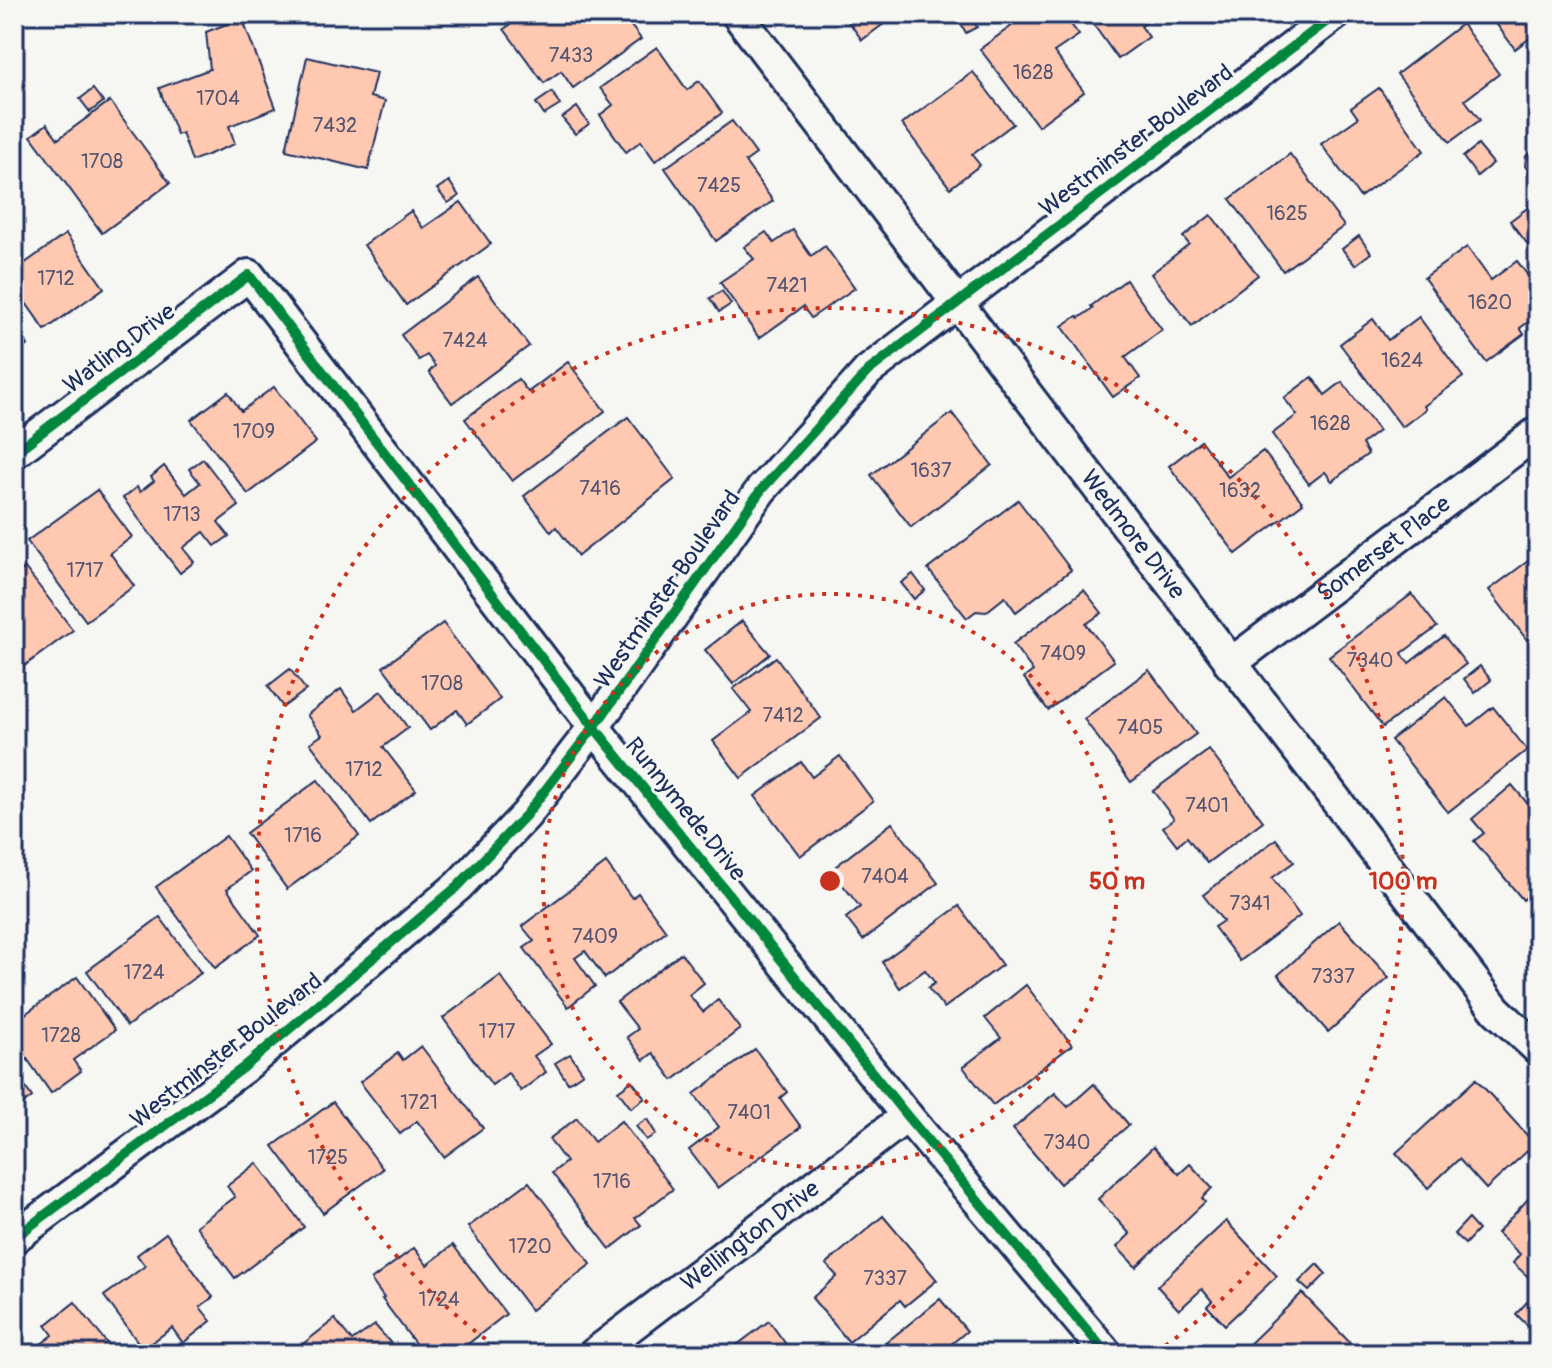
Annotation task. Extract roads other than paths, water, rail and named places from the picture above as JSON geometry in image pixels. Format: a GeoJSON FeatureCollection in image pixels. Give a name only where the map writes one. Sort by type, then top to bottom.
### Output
{"type":"FeatureCollection","features":[{"type":"Feature","properties":{"kind":"street","name":"Wedmore Drive"},"geometry":{"type":"LineString","coordinates":[[737,14],[1496,1010],[1538,1049]]}},
{"type":"Feature","properties":{"kind":"street","name":"Westminster Boulevard"},"geometry":{"type":"LineString","coordinates":[[14,1238],[243,1068],[458,886],[526,815],[594,727],[761,490],[868,371],[1336,14]]}},
{"type":"Feature","properties":{"kind":"street","name":"Watling Drive"},"geometry":{"type":"LineString","coordinates":[[14,453],[249,275]]}},
{"type":"Feature","properties":{"kind":"street","name":"Runnymede Drive"},"geometry":{"type":"LineString","coordinates":[[249,275],[594,727],[907,1116],[1107,1354]]}},
{"type":"Feature","properties":{"kind":"street","name":"Somerset Place"},"geometry":{"type":"LineString","coordinates":[[1230,664],[1538,432]]}},
{"type":"Feature","properties":{"kind":"street","name":"Wellington Drive"},"geometry":{"type":"LineString","coordinates":[[594,1354],[907,1116]]}}]}
